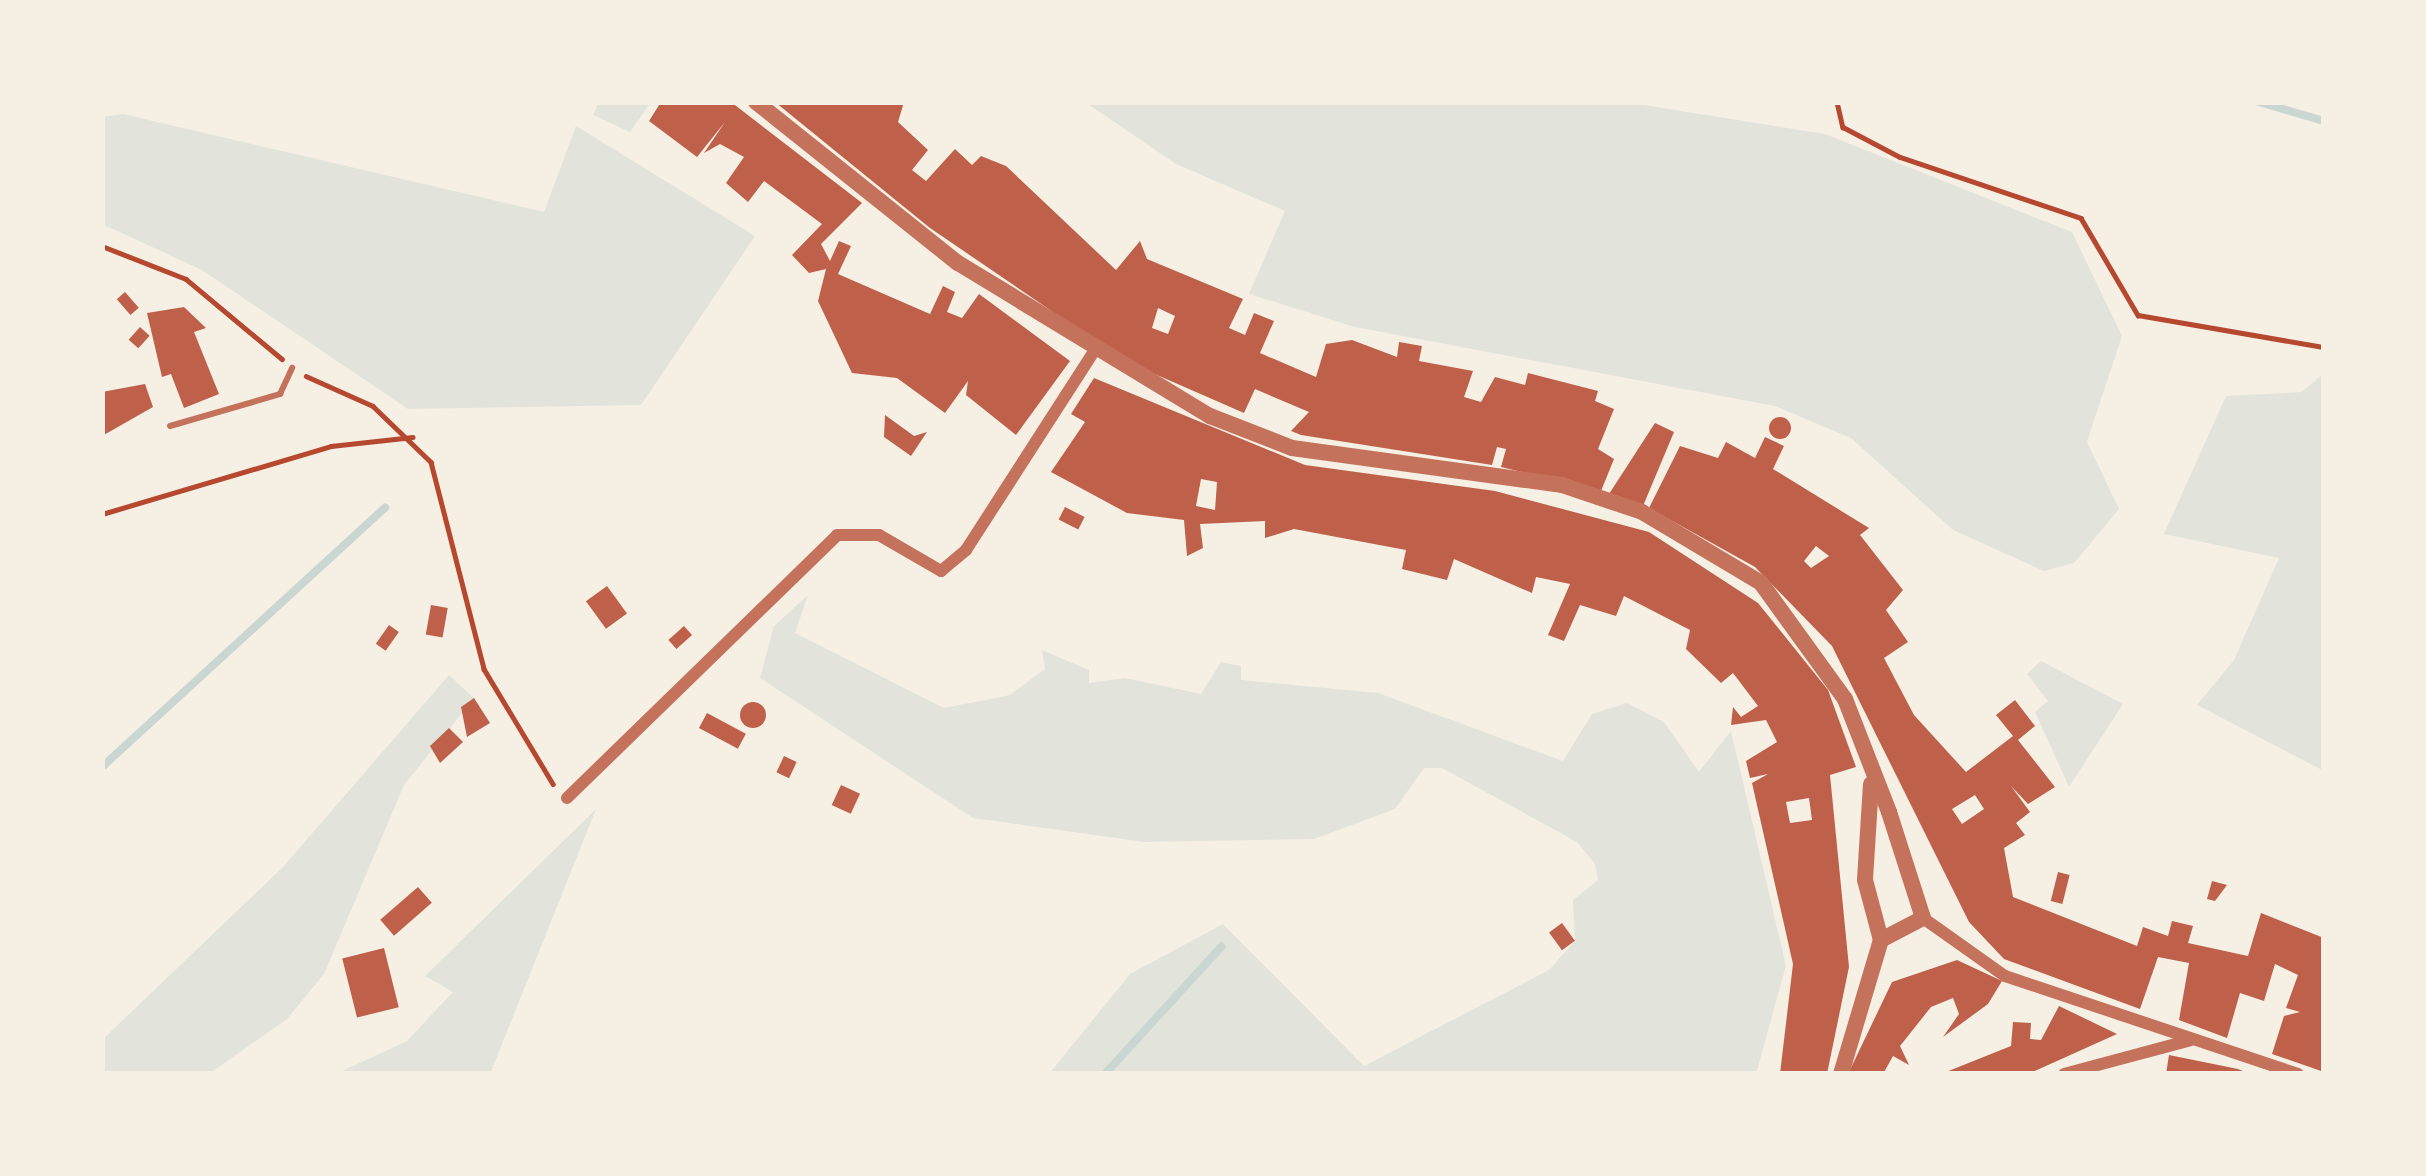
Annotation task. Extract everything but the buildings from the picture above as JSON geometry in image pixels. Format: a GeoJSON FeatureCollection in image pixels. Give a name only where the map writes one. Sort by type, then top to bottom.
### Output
{"type":"FeatureCollection","features":[{"type":"Feature","properties":{"kind":"street"},"geometry":{"type":"LineString","coordinates":[[756,102],[905,225],[1093,353],[1261,439],[1562,485],[1720,552],[1801,627],[1845,699],[1871,784],[1923,917],[2005,976],[2297,1074]]}},
{"type":"Feature","properties":{"kind":"street"},"geometry":{"type":"LineString","coordinates":[[567,798],[836,535],[856,527],[941,571],[965,550],[1093,353]]}},
{"type":"Feature","properties":{"kind":"street"},"geometry":{"type":"LineString","coordinates":[[1841,1074],[1881,940],[1865,880],[1871,784]]}},
{"type":"Feature","properties":{"kind":"street"},"geometry":{"type":"LineString","coordinates":[[1881,940],[1923,917]]}},
{"type":"Feature","properties":{"kind":"street"},"geometry":{"type":"LineString","coordinates":[[2064,1074],[2192,1039]]}},
{"type":"Feature","properties":{"kind":"lane"},"geometry":{"type":"LineString","coordinates":[[170,426],[280,394],[292,368]]}},
{"type":"Feature","properties":{"kind":"path"},"geometry":{"type":"LineString","coordinates":[[1837,102],[1843,127],[1900,157],[2081,218],[2138,316],[2324,347]]}},
{"type":"Feature","properties":{"kind":"path"},"geometry":{"type":"LineString","coordinates":[[102,246],[186,279],[292,368],[413,437],[431,462],[501,713],[567,798]]}},
{"type":"Feature","properties":{"kind":"path"},"geometry":{"type":"LineString","coordinates":[[102,514],[331,446],[413,437]]}},
{"type":"Feature","properties":{"kind":"shaded area"},"geometry":{"type":"Polygon","coordinates":[[[599,102],[651,102],[630,132],[593,115],[599,102]]]}},
{"type":"Feature","properties":{"kind":"shaded area"},"geometry":{"type":"Polygon","coordinates":[[[1085,102],[1625,102],[1825,134],[2072,232],[2122,336],[2087,442],[2119,509],[2074,563],[2044,571],[1953,530],[1851,438],[1775,406],[1355,327],[1249,294],[1285,211],[1176,164],[1085,102]]]}},
{"type":"Feature","properties":{"kind":"shaded area"},"geometry":{"type":"Polygon","coordinates":[[[123,114],[544,212],[576,126],[755,236],[641,405],[408,409],[202,270],[102,224],[102,117],[123,114]]]}},
{"type":"Feature","properties":{"kind":"shaded area"},"geometry":{"type":"Polygon","coordinates":[[[2324,373],[2324,771],[2197,705],[2234,660],[2279,558],[2164,534],[2226,396],[2302,392],[2324,373]]]}},
{"type":"Feature","properties":{"kind":"shaded area"},"geometry":{"type":"Polygon","coordinates":[[[808,595],[795,633],[944,708],[1010,695],[1045,669],[1042,650],[1089,670],[1089,683],[1125,678],[1201,694],[1221,662],[1241,666],[1241,680],[1378,693],[1563,761],[1592,714],[1627,703],[1664,722],[1699,772],[1731,731],[1786,966],[1756,1074],[1049,1074],[1130,974],[1223,924],[1364,1066],[1549,970],[1575,941],[1573,900],[1598,880],[1595,864],[1577,842],[1442,768],[1424,768],[1395,809],[1314,839],[1144,842],[973,818],[760,678],[774,626],[808,595]]]}},
{"type":"Feature","properties":{"kind":"shaded area"},"geometry":{"type":"Polygon","coordinates":[[[2041,661],[2123,704],[2069,787],[2035,712],[2048,701],[2027,674],[2041,661]]]}},
{"type":"Feature","properties":{"kind":"shaded area"},"geometry":{"type":"Polygon","coordinates":[[[449,675],[474,698],[404,785],[324,974],[287,1019],[209,1074],[102,1074],[102,1040],[283,867],[449,675]]]}},
{"type":"Feature","properties":{"kind":"shaded area"},"geometry":{"type":"Polygon","coordinates":[[[596,809],[490,1074],[336,1074],[407,1041],[453,992],[425,976],[596,809]]]}},
{"type":"Feature","properties":{"kind":"waterway"},"geometry":{"type":"LineString","coordinates":[[2259,102],[2324,121]]}},
{"type":"Feature","properties":{"kind":"waterway"},"geometry":{"type":"LineString","coordinates":[[102,767],[385,508]]}},
{"type":"Feature","properties":{"kind":"waterway"},"geometry":{"type":"LineString","coordinates":[[1105,1074],[1222,946]]}}]}
